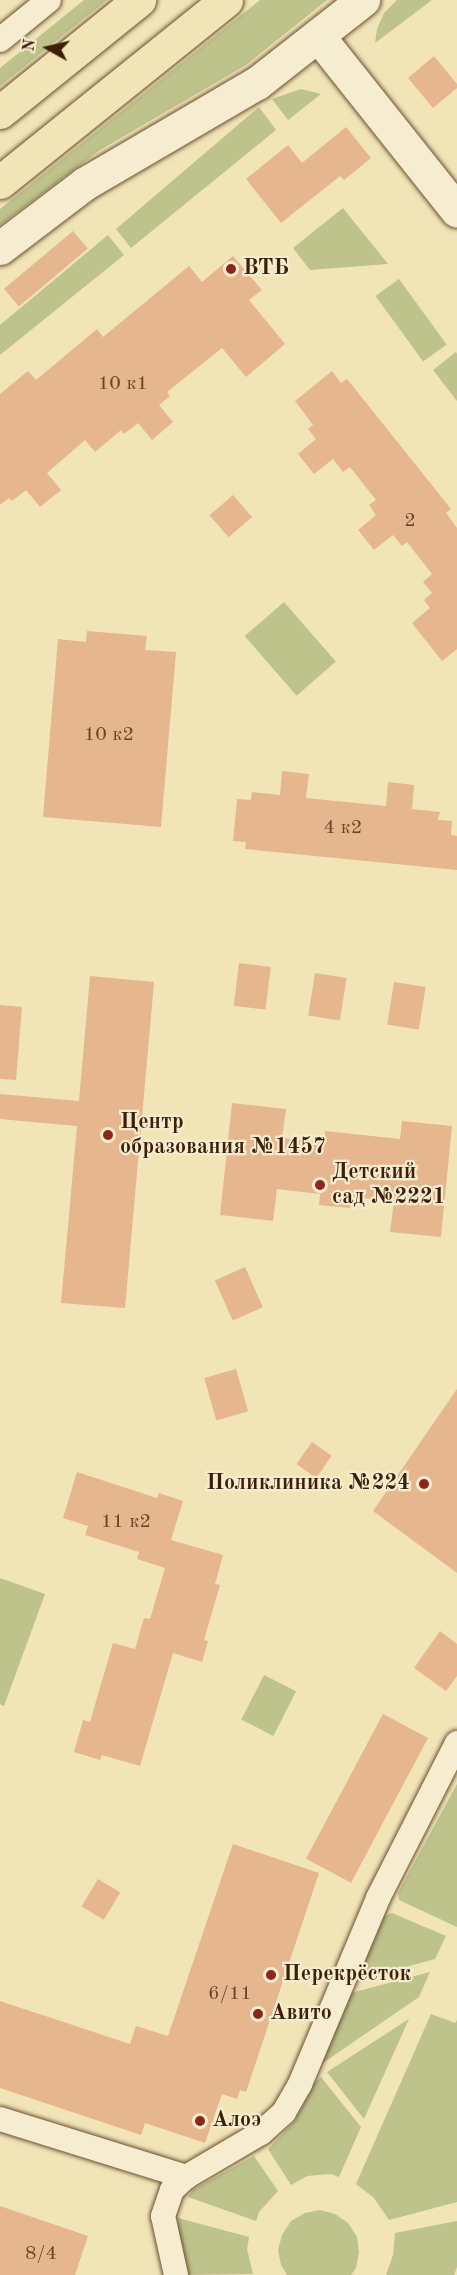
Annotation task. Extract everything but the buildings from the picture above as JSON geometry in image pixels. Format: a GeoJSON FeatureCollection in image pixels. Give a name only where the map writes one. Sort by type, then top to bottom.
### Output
{"type":"FeatureCollection","features":[{"type":"Feature","properties":{"kind":"main road"},"geometry":{"type":"LineString","coordinates":[[0,112],[139,0]]}},
{"type":"Feature","properties":{"kind":"main road"},"geometry":{"type":"LineString","coordinates":[[0,182],[226,0]]}},
{"type":"Feature","properties":{"kind":"street"},"geometry":{"type":"LineString","coordinates":[[0,40],[49,0]]}},
{"type":"Feature","properties":{"kind":"street"},"geometry":{"type":"LineString","coordinates":[[0,248],[84,184],[257,83],[363,0]]}},
{"type":"Feature","properties":{"kind":"street"},"geometry":{"type":"LineString","coordinates":[[318,36],[457,212]]}},
{"type":"Feature","properties":{"kind":"street"},"geometry":{"type":"LineString","coordinates":[[176,2275],[164,2216],[172,2190],[186,2177],[261,2133],[284,2112],[300,2084],[378,1898],[457,1743]]}},
{"type":"Feature","properties":{"kind":"street"},"geometry":{"type":"LineString","coordinates":[[0,2119],[186,2177]]}},
{"type":"Feature","properties":{"kind":"green space"},"geometry":{"type":"Polygon","coordinates":[[[84,0],[107,0],[0,86],[0,68],[84,0]]]}},
{"type":"Feature","properties":{"kind":"green space"},"geometry":{"type":"Polygon","coordinates":[[[260,0],[327,0],[246,65],[100,150],[0,225],[0,209],[260,0]]]}},
{"type":"Feature","properties":{"kind":"green space"},"geometry":{"type":"Polygon","coordinates":[[[397,0],[432,0],[375,43],[377,29],[384,13],[397,0]]]}},
{"type":"Feature","properties":{"kind":"green space"},"geometry":{"type":"Polygon","coordinates":[[[301,89],[321,94],[288,120],[272,99],[301,89]]]}},
{"type":"Feature","properties":{"kind":"green space"},"geometry":{"type":"Polygon","coordinates":[[[259,107],[276,130],[131,248],[116,229],[259,107]]]}},
{"type":"Feature","properties":{"kind":"green space"},"geometry":{"type":"Polygon","coordinates":[[[343,208],[388,264],[310,270],[293,248],[343,208]]]}},
{"type":"Feature","properties":{"kind":"green space"},"geometry":{"type":"Polygon","coordinates":[[[108,235],[124,255],[0,355],[0,325],[108,235]]]}},
{"type":"Feature","properties":{"kind":"green space"},"geometry":{"type":"Polygon","coordinates":[[[399,279],[447,345],[423,362],[376,296],[399,279]]]}},
{"type":"Feature","properties":{"kind":"green space"},"geometry":{"type":"Polygon","coordinates":[[[456,352],[457,354],[457,401],[433,370],[456,352]]]}},
{"type":"Feature","properties":{"kind":"green space"},"geometry":{"type":"Polygon","coordinates":[[[284,602],[336,662],[297,696],[245,636],[284,602]]]}},
{"type":"Feature","properties":{"kind":"green space"},"geometry":{"type":"Polygon","coordinates":[[[0,1578],[45,1594],[4,1706],[0,1704],[0,1578]]]}},
{"type":"Feature","properties":{"kind":"green space"},"geometry":{"type":"Polygon","coordinates":[[[264,1675],[296,1691],[273,1736],[241,1720],[264,1675]]]}},
{"type":"Feature","properties":{"kind":"green space"},"geometry":{"type":"Polygon","coordinates":[[[457,1784],[457,1927],[399,1900],[398,1893],[457,1784]]]}},
{"type":"Feature","properties":{"kind":"green space"},"geometry":{"type":"Polygon","coordinates":[[[392,1913],[446,1936],[435,1959],[355,1981],[384,1916],[392,1913]]]}},
{"type":"Feature","properties":{"kind":"green space"},"geometry":{"type":"Polygon","coordinates":[[[430,1972],[419,1997],[320,2065],[351,1993],[430,1972]]]}},
{"type":"Feature","properties":{"kind":"green space"},"geometry":{"type":"Polygon","coordinates":[[[431,2014],[455,2023],[457,2020],[457,2202],[389,2220],[374,2198],[356,2184],[431,2014]]]}},
{"type":"Feature","properties":{"kind":"green space"},"geometry":{"type":"Polygon","coordinates":[[[409,2019],[364,2119],[327,2072],[409,2019]]]}},
{"type":"Feature","properties":{"kind":"green space"},"geometry":{"type":"Polygon","coordinates":[[[321,2077],[361,2127],[339,2177],[331,2174],[307,2176],[291,2185],[268,2149],[294,2122],[315,2082],[321,2077]]]}},
{"type":"Feature","properties":{"kind":"green space"},"geometry":{"type":"Polygon","coordinates":[[[254,2156],[278,2191],[259,2212],[256,2221],[188,2197],[194,2189],[254,2156]]]}},
{"type":"Feature","properties":{"kind":"green space"},"geometry":{"type":"Polygon","coordinates":[[[320,2210],[335,2214],[348,2223],[357,2237],[359,2252],[356,2268],[351,2275],[287,2275],[281,2265],[278,2250],[282,2235],[291,2221],[305,2213],[320,2210]]]}},
{"type":"Feature","properties":{"kind":"green space"},"geometry":{"type":"Polygon","coordinates":[[[178,2218],[249,2237],[247,2249],[253,2274],[189,2275],[178,2234],[178,2218]]]}},
{"type":"Feature","properties":{"kind":"green space"},"geometry":{"type":"Polygon","coordinates":[[[457,2221],[457,2267],[454,2275],[386,2275],[393,2255],[395,2233],[457,2221]]]}},
{"type":"Feature","properties":{"kind":"place","name":"ВТБ"},"geometry":{"type":"Point","coordinates":[231,269]}},
{"type":"Feature","properties":{"kind":"place","name":"Центр образования №1457"},"geometry":{"type":"Point","coordinates":[108,1135]}},
{"type":"Feature","properties":{"kind":"place","name":"Детский сад №2221"},"geometry":{"type":"Point","coordinates":[320,1185]}},
{"type":"Feature","properties":{"kind":"place","name":"Поликлиника №224"},"geometry":{"type":"Point","coordinates":[424,1484]}},
{"type":"Feature","properties":{"kind":"place","name":"Перекрёсток"},"geometry":{"type":"Point","coordinates":[271,1975]}},
{"type":"Feature","properties":{"kind":"place","name":"Авито"},"geometry":{"type":"Point","coordinates":[258,2014]}},
{"type":"Feature","properties":{"kind":"place","name":"Алоэ"},"geometry":{"type":"Point","coordinates":[200,2121]}}]}
